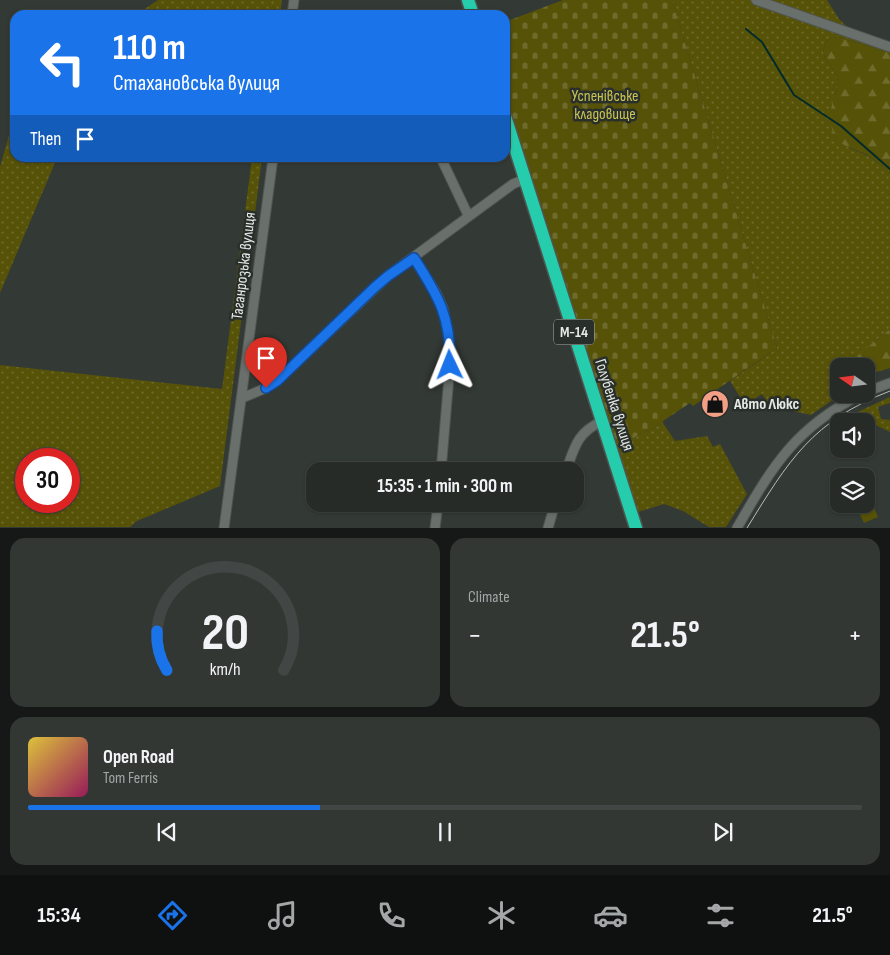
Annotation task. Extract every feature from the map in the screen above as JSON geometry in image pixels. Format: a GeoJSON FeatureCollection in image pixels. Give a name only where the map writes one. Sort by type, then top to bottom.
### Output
{"type":"FeatureCollection","features":[{"type":"Feature","properties":{"kind":"highway","name":"М-14"},"geometry":{"type":"LineString","coordinates":[[510,132],[525,179]]}},
{"type":"Feature","properties":{"kind":"highway","name":"Голубенка вулиця"},"geometry":{"type":"LineString","coordinates":[[525,179],[636,528]]}},
{"type":"Feature","properties":{"kind":"street"},"geometry":{"type":"LineString","coordinates":[[756,0],[890,47]]}},
{"type":"Feature","properties":{"kind":"street","name":"Таганрозька вулиця"},"geometry":{"type":"LineString","coordinates":[[224,528],[272,162]]}},
{"type":"Feature","properties":{"kind":"street"},"geometry":{"type":"LineString","coordinates":[[443,162],[468,215]]}},
{"type":"Feature","properties":{"kind":"street"},"geometry":{"type":"LineString","coordinates":[[242,398],[277,381],[388,276],[468,215],[513,184],[525,179]]}},
{"type":"Feature","properties":{"kind":"street"},"geometry":{"type":"LineString","coordinates":[[414,258],[443,308],[449,340],[450,365],[442,462]]}},
{"type":"Feature","properties":{"kind":"street"},"geometry":{"type":"LineString","coordinates":[[875,389],[890,383]]}},
{"type":"Feature","properties":{"kind":"street"},"geometry":{"type":"LineString","coordinates":[[737,528],[770,473],[789,448],[823,416],[846,403]]}},
{"type":"Feature","properties":{"kind":"street"},"geometry":{"type":"LineString","coordinates":[[570,462],[582,434],[588,428],[602,421]]}},
{"type":"Feature","properties":{"kind":"street"},"geometry":{"type":"LineString","coordinates":[[435,528],[437,512]]}},
{"type":"Feature","properties":{"kind":"street"},"geometry":{"type":"LineString","coordinates":[[548,528],[553,512]]}},
{"type":"Feature","properties":{"kind":"green space"},"geometry":{"type":"Polygon","coordinates":[[[158,0],[282,0],[281,10],[143,10],[158,0]]]}},
{"type":"Feature","properties":{"kind":"green space","name":"Успенівське кладовище"},"geometry":{"type":"Polygon","coordinates":[[[563,0],[672,0],[777,348],[693,406],[690,403],[663,421],[663,423],[617,446],[510,116],[510,20],[563,0]]]}},
{"type":"Feature","properties":{"kind":"green space"},"geometry":{"type":"Polygon","coordinates":[[[672,0],[827,0],[839,19],[855,35],[890,50],[890,53],[838,37],[829,39],[824,47],[825,57],[837,77],[838,84],[834,103],[849,148],[871,158],[890,174],[890,329],[874,342],[862,358],[830,358],[830,402],[811,415],[770,406],[762,394],[745,405],[730,381],[777,348],[672,0]]]}},
{"type":"Feature","properties":{"kind":"green space"},"geometry":{"type":"Polygon","coordinates":[[[838,37],[890,53],[890,174],[870,157],[843,144],[834,134],[831,125],[831,115],[838,82],[825,57],[824,47],[831,38],[838,37]]]}},
{"type":"Feature","properties":{"kind":"green space"},"geometry":{"type":"Polygon","coordinates":[[[10,132],[10,162],[55,162],[0,293],[0,167],[10,132]]]}},
{"type":"Feature","properties":{"kind":"green space"},"geometry":{"type":"Polygon","coordinates":[[[251,162],[261,162],[220,486],[137,521],[130,527],[0,527],[0,365],[222,389],[251,162]]]}},
{"type":"Feature","properties":{"kind":"green space"},"geometry":{"type":"Polygon","coordinates":[[[890,329],[890,368],[875,372],[875,358],[857,358],[857,356],[890,329]]]}},
{"type":"Feature","properties":{"kind":"green space"},"geometry":{"type":"Polygon","coordinates":[[[890,397],[890,403],[878,407],[881,419],[890,420],[890,432],[875,425],[875,413],[855,413],[890,397]]]}},
{"type":"Feature","properties":{"kind":"green space"},"geometry":{"type":"Polygon","coordinates":[[[663,423],[675,441],[707,436],[713,447],[720,444],[747,494],[726,527],[709,527],[683,511],[664,504],[638,512],[617,446],[663,423]]]}},
{"type":"Feature","properties":{"kind":"green space"},"geometry":{"type":"Polygon","coordinates":[[[875,510],[878,517],[864,523],[859,513],[875,513],[875,510]]]}},
{"type":"Feature","properties":{"kind":"waterway"},"geometry":{"type":"LineString","coordinates":[[746,29],[762,42],[794,95],[841,126],[890,169]]}},
{"type":"Feature","properties":{"kind":"tram line"},"geometry":{"type":"LineString","coordinates":[[747,528],[776,482],[805,445],[841,416],[863,403],[890,391]]}},
{"type":"Feature","properties":{"kind":"place","name":"Авто Люкс"},"geometry":{"type":"Point","coordinates":[715,404]}},
{"type":"Feature","properties":{"kind":"route"},"geometry":{"type":"LineString","coordinates":[[266,388],[277,381],[375,287],[414,258],[443,308],[449,340],[450,365]]}}]}
